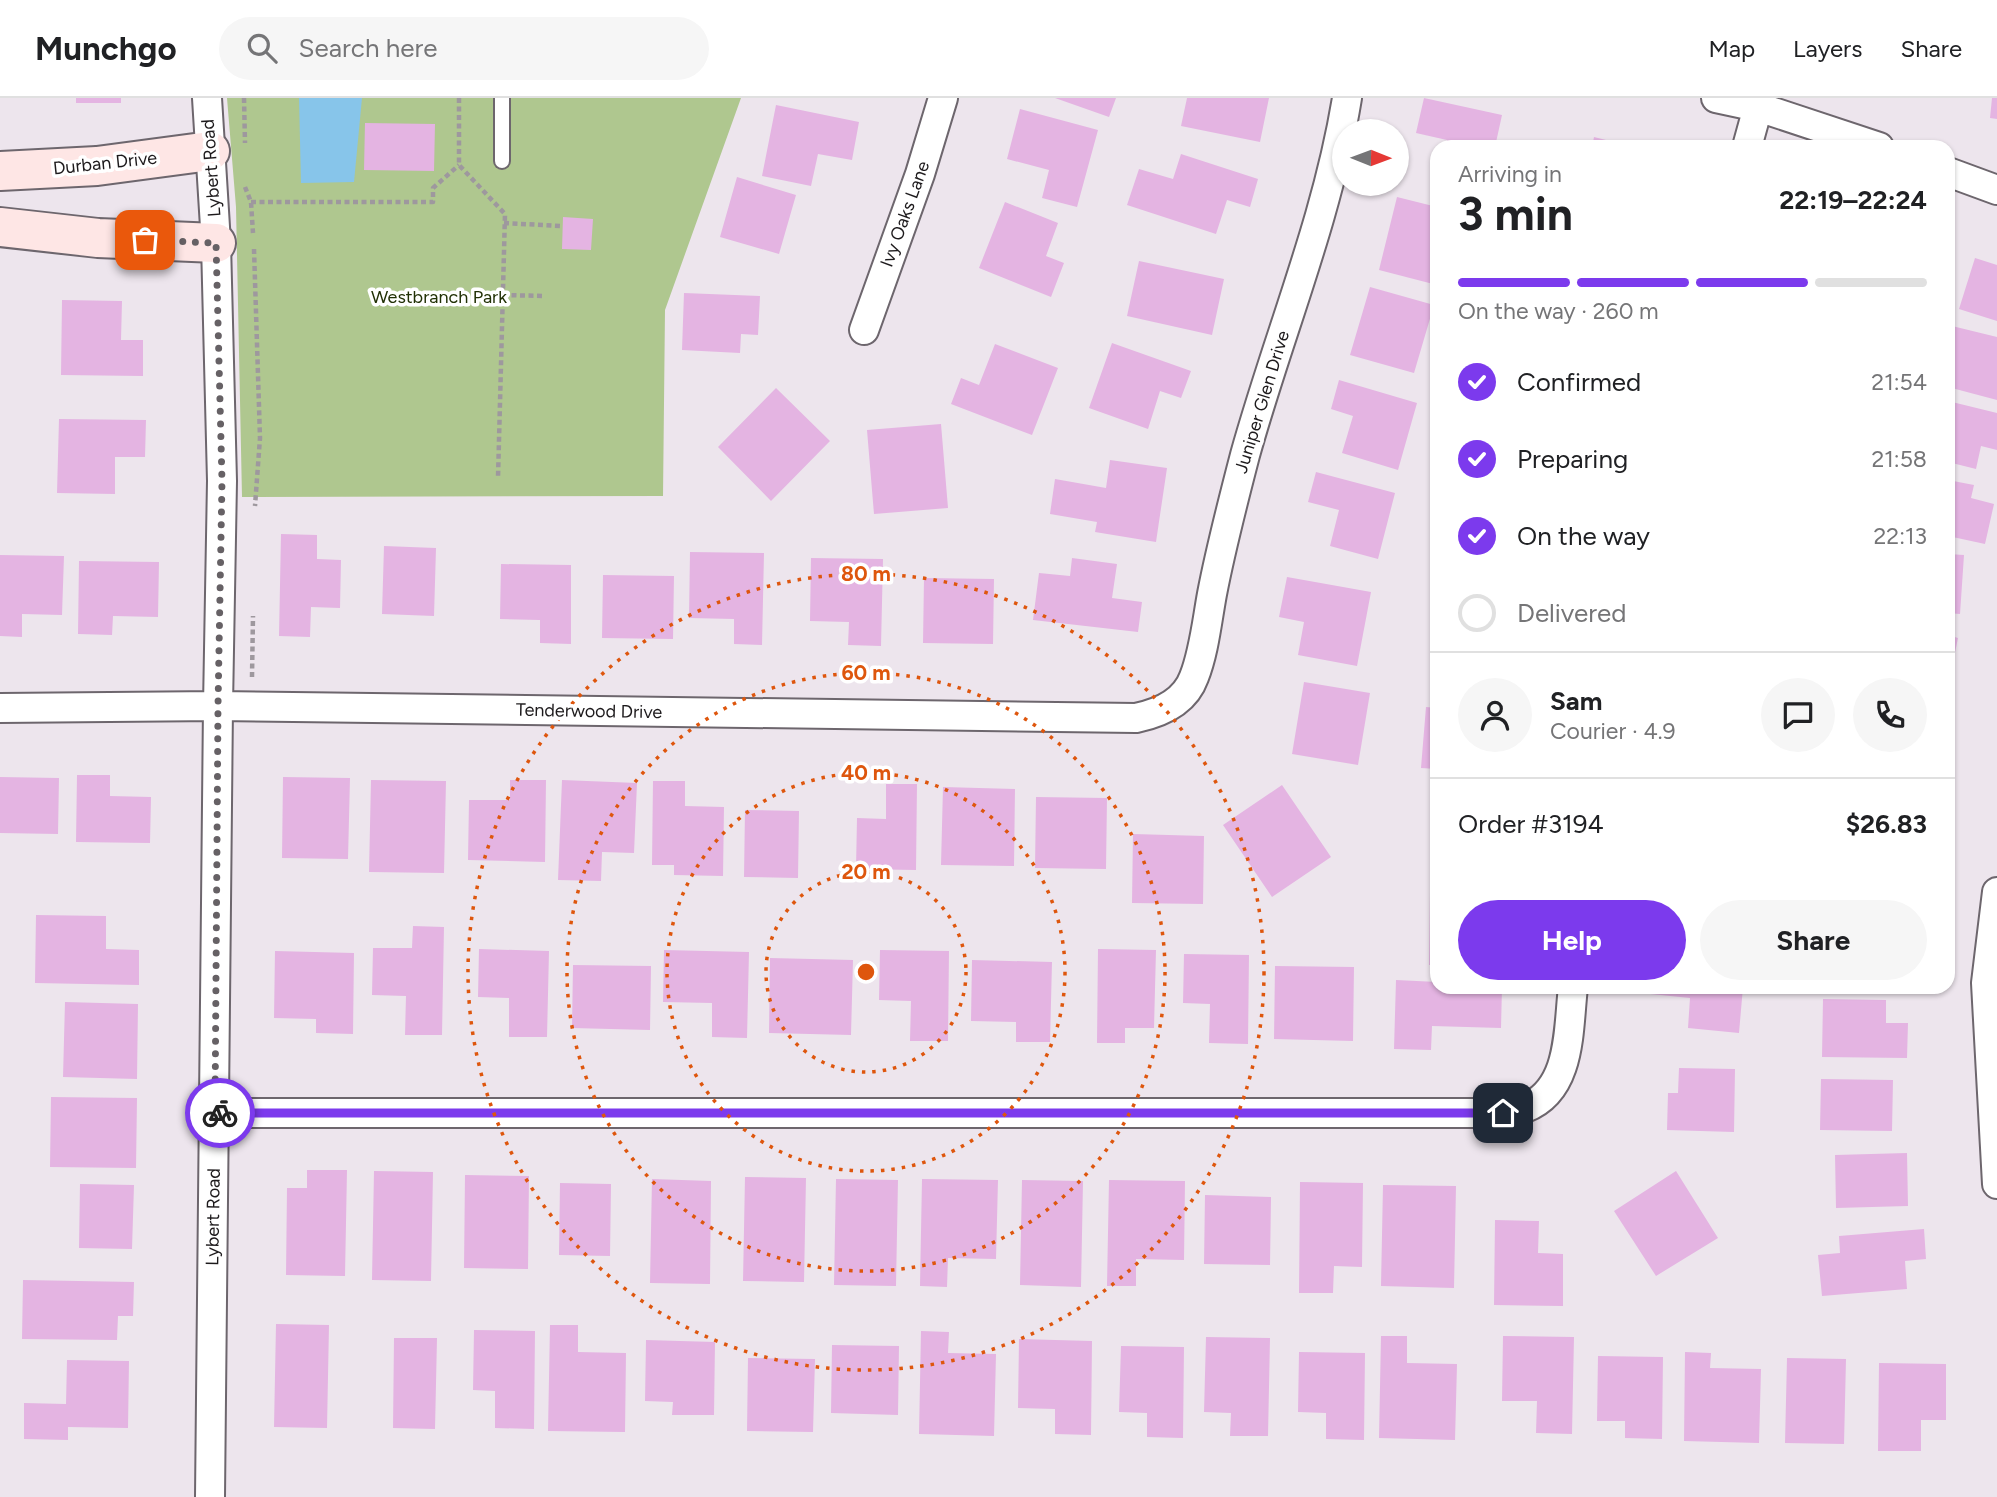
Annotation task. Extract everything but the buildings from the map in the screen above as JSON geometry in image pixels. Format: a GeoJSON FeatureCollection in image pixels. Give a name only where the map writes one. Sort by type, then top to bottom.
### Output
{"type":"FeatureCollection","features":[{"type":"Feature","properties":{"kind":"street","name":"Lybert Road"},"geometry":{"type":"LineString","coordinates":[[207,98],[216,243],[222,481],[210,1497]]}},
{"type":"Feature","properties":{"kind":"street","name":"Ivy Oaks Lane"},"geometry":{"type":"LineString","coordinates":[[863,330],[920,174],[943,98]]}},
{"type":"Feature","properties":{"kind":"street","name":"Juniper Glen Drive"},"geometry":{"type":"LineString","coordinates":[[1175,703],[1194,679],[1225,531],[1254,422],[1310,251],[1348,98]]}},
{"type":"Feature","properties":{"kind":"street"},"geometry":{"type":"LineString","coordinates":[[1716,98],[1758,107],[1858,140]]}},
{"type":"Feature","properties":{"kind":"street"},"geometry":{"type":"LineString","coordinates":[[1749,140],[1758,107]]}},
{"type":"Feature","properties":{"kind":"street","name":"Durban Drive"},"geometry":{"type":"LineString","coordinates":[[0,171],[97,166],[210,151]]}},
{"type":"Feature","properties":{"kind":"street"},"geometry":{"type":"LineString","coordinates":[[1955,175],[1997,190]]}},
{"type":"Feature","properties":{"kind":"street"},"geometry":{"type":"LineString","coordinates":[[0,228],[98,238],[216,243]]}},
{"type":"Feature","properties":{"kind":"street","name":"Tenderwood Drive"},"geometry":{"type":"LineString","coordinates":[[0,708],[218,706],[1136,718],[1156,713],[1175,703]]}},
{"type":"Feature","properties":{"kind":"street"},"geometry":{"type":"LineString","coordinates":[[1997,892],[1986,984],[1997,1184]]}},
{"type":"Feature","properties":{"kind":"street"},"geometry":{"type":"LineString","coordinates":[[215,1113],[1503,1113],[1525,1108],[1548,1094],[1560,1074],[1572,994]]}},
{"type":"Feature","properties":{"kind":"lane"},"geometry":{"type":"LineString","coordinates":[[502,98],[502,161]]}},
{"type":"Feature","properties":{"kind":"path"},"geometry":{"type":"LineString","coordinates":[[459,98],[459,165],[505,215],[498,478]]}},
{"type":"Feature","properties":{"kind":"path"},"geometry":{"type":"LineString","coordinates":[[254,517],[260,438],[251,202],[433,202],[433,188],[459,165]]}},
{"type":"Feature","properties":{"kind":"path"},"geometry":{"type":"LineString","coordinates":[[504,223],[562,226]]}},
{"type":"Feature","properties":{"kind":"path"},"geometry":{"type":"LineString","coordinates":[[503,295],[544,296]]}},
{"type":"Feature","properties":{"kind":"path"},"geometry":{"type":"LineString","coordinates":[[253,676],[254,610]]}},
{"type":"Feature","properties":{"kind":"green space","name":"Westbranch Park"},"geometry":{"type":"Polygon","coordinates":[[[227,98],[741,98],[665,310],[663,496],[242,497],[236,207],[227,98]]]}},
{"type":"Feature","properties":{"kind":"water"},"geometry":{"type":"Polygon","coordinates":[[[299,98],[362,98],[354,182],[301,183],[299,98]]]}},
{"type":"Feature","properties":{"kind":"way so far"},"geometry":{"type":"LineString","coordinates":[[145,240],[216,243],[222,481],[215,1113],[220,1113]]}},
{"type":"Feature","properties":{"kind":"route"},"geometry":{"type":"LineString","coordinates":[[220,1113],[1503,1113]]}}]}
